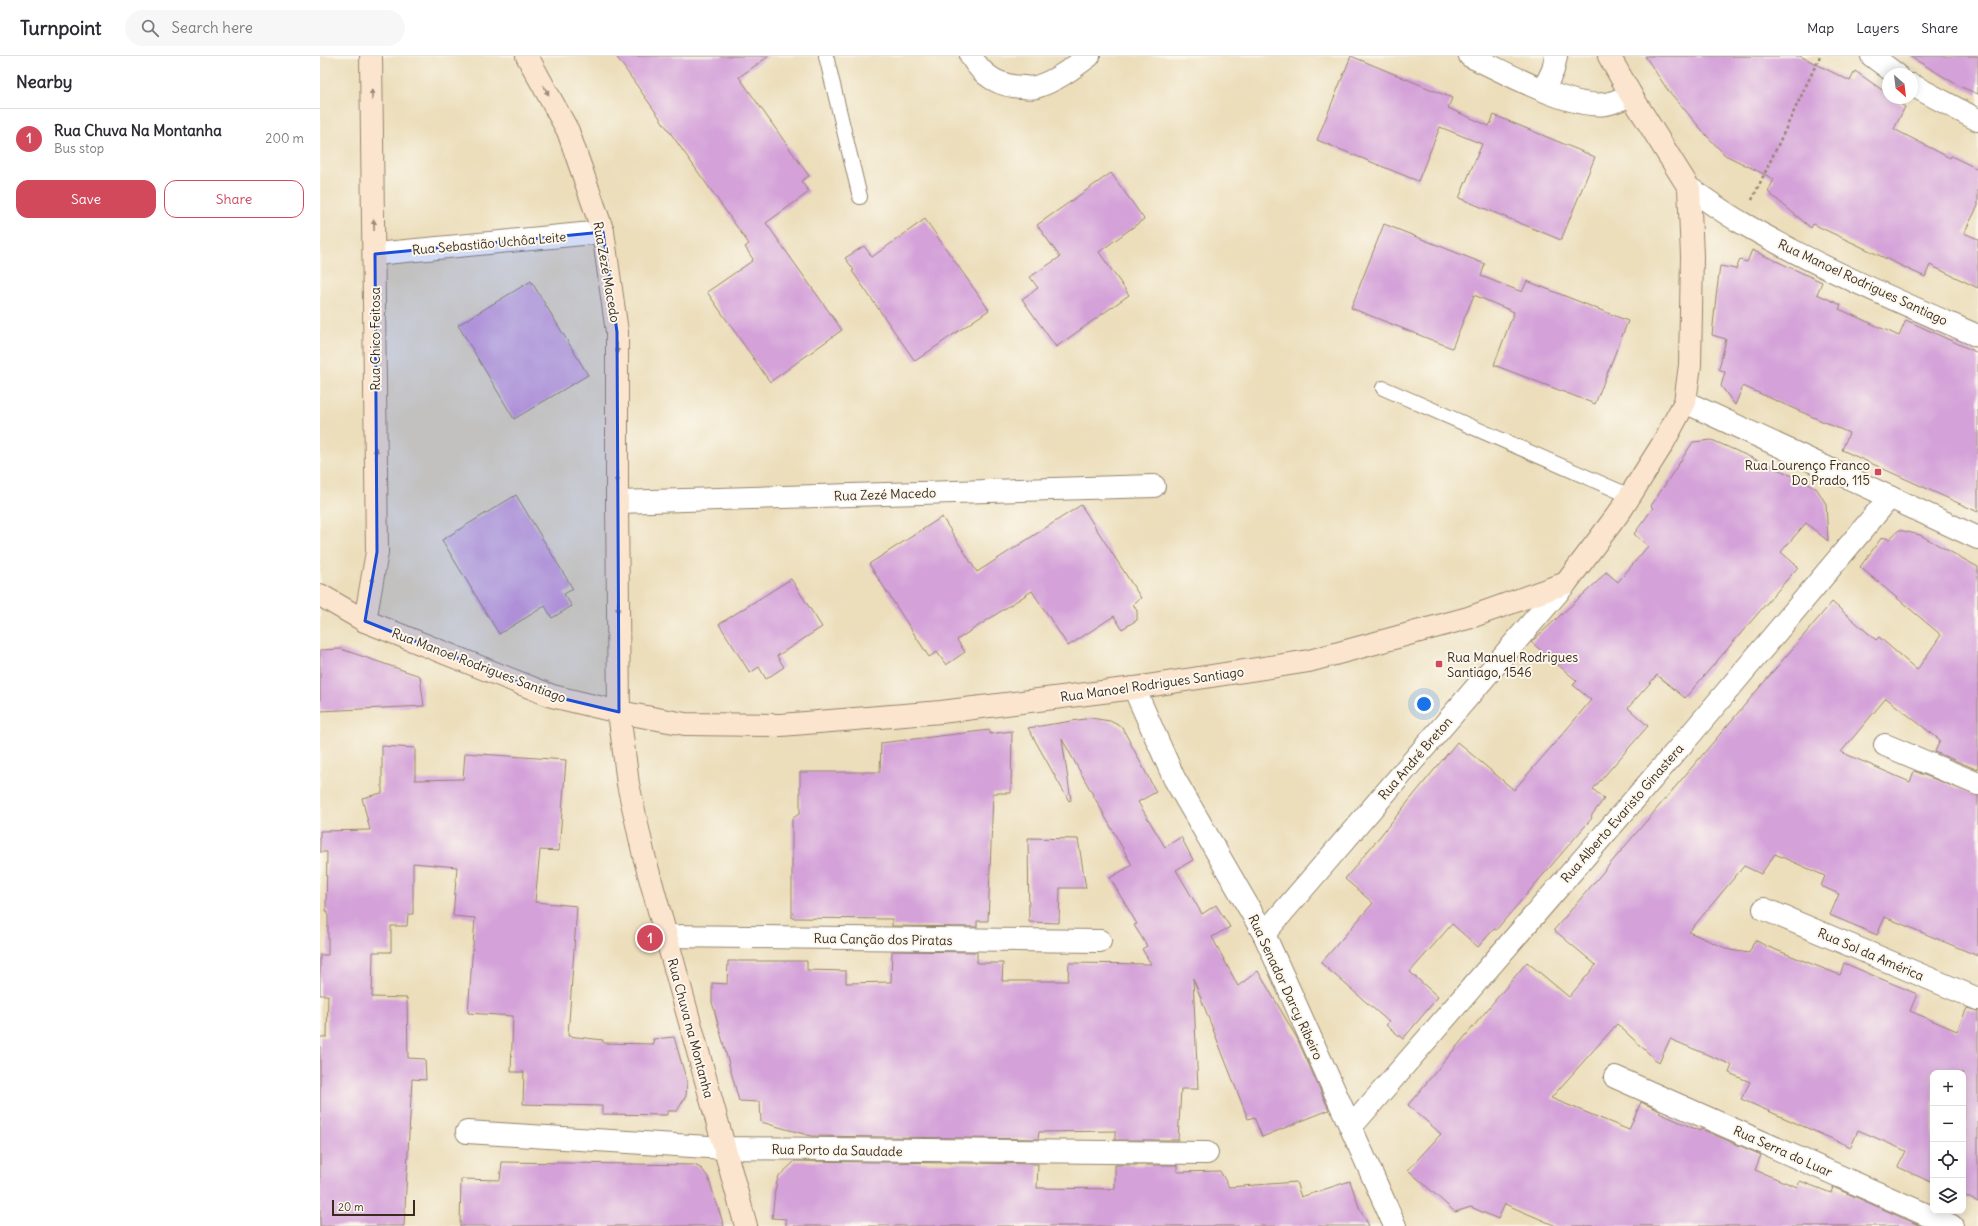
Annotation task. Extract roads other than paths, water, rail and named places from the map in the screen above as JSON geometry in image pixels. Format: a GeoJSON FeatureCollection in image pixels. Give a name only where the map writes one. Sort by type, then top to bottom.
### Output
{"type":"FeatureCollection","features":[{"type":"Feature","properties":{"kind":"main road","name":"Rua Chico Feitosa"},"geometry":{"type":"LineString","coordinates":[[365,621],[377,552],[375,254],[371,56]]}},
{"type":"Feature","properties":{"kind":"main road","name":"Rua Zezé Macedo"},"geometry":{"type":"LineString","coordinates":[[527,56],[568,131],[603,232],[618,332],[616,502],[619,712]]}},
{"type":"Feature","properties":{"kind":"main road","name":"Rua Manoel Rodrigues Santiago"},"geometry":{"type":"LineString","coordinates":[[320,594],[365,621],[552,696],[619,712],[686,724],[781,725],[941,712],[1134,688],[1309,661],[1468,618],[1566,582],[1630,496],[1662,445],[1685,402],[1690,365],[1692,263],[1689,188],[1631,95],[1609,56]]}},
{"type":"Feature","properties":{"kind":"main road","name":"Rua Chuva na Montanha"},"geometry":{"type":"LineString","coordinates":[[619,712],[628,784],[644,856],[746,1226]]}},
{"type":"Feature","properties":{"kind":"street"},"geometry":{"type":"LineString","coordinates":[[971,56],[976,66],[988,77],[1000,84],[1014,87],[1035,88],[1064,74],[1089,56]]}},
{"type":"Feature","properties":{"kind":"street"},"geometry":{"type":"LineString","coordinates":[[1470,56],[1581,104],[1605,104],[1631,95]]}},
{"type":"Feature","properties":{"kind":"street"},"geometry":{"type":"LineString","coordinates":[[1544,89],[1553,70],[1556,56]]}},
{"type":"Feature","properties":{"kind":"street"},"geometry":{"type":"LineString","coordinates":[[1872,56],[1888,68]]}},
{"type":"Feature","properties":{"kind":"street"},"geometry":{"type":"LineString","coordinates":[[1918,88],[1978,120]]}},
{"type":"Feature","properties":{"kind":"street","name":"Rua Manoel Rodrigues Santiago"},"geometry":{"type":"LineString","coordinates":[[1689,188],[1742,223],[1852,280],[1978,336]]}},
{"type":"Feature","properties":{"kind":"street","name":"Rua Sebastião Uchôa Leite"},"geometry":{"type":"LineString","coordinates":[[375,254],[603,232]]}},
{"type":"Feature","properties":{"kind":"street"},"geometry":{"type":"LineString","coordinates":[[1685,402],[1978,538]]}},
{"type":"Feature","properties":{"kind":"street","name":"Rua Zezé Macedo"},"geometry":{"type":"LineString","coordinates":[[616,502],[1154,486]]}},
{"type":"Feature","properties":{"kind":"street","name":"Rua Alberto Evaristo Ginastera"},"geometry":{"type":"LineString","coordinates":[[1351,1126],[1691,734],[1890,497]]}},
{"type":"Feature","properties":{"kind":"street","name":"Rua André Breton"},"geometry":{"type":"LineString","coordinates":[[1264,934],[1566,582]]}},
{"type":"Feature","properties":{"kind":"street","name":"Rua Senador Darcy Ribeiro"},"geometry":{"type":"LineString","coordinates":[[1134,688],[1174,778],[1264,934],[1396,1226]]}},
{"type":"Feature","properties":{"kind":"street"},"geometry":{"type":"LineString","coordinates":[[1885,745],[1978,784]]}},
{"type":"Feature","properties":{"kind":"street","name":"Rua Sol da América"},"geometry":{"type":"LineString","coordinates":[[1764,908],[1978,999]]}},
{"type":"Feature","properties":{"kind":"street","name":"Rua Canção dos Piratas"},"geometry":{"type":"LineString","coordinates":[[666,936],[1100,941]]}},
{"type":"Feature","properties":{"kind":"street","name":"Rua Serra do Luar"},"geometry":{"type":"LineString","coordinates":[[1615,1077],[1952,1226]]}},
{"type":"Feature","properties":{"kind":"street","name":"Rua Porto da Saudade"},"geometry":{"type":"LineString","coordinates":[[467,1132],[724,1148],[1208,1153]]}},
{"type":"Feature","properties":{"kind":"lane"},"geometry":{"type":"LineString","coordinates":[[826,56],[860,197]]}},
{"type":"Feature","properties":{"kind":"lane"},"geometry":{"type":"LineString","coordinates":[[1383,388],[1630,496]]}},
{"type":"Feature","properties":{"kind":"place","name":"Rua Lourenço Franco Do Prado, 115"},"geometry":{"type":"Point","coordinates":[1878,472]}},
{"type":"Feature","properties":{"kind":"place","name":"Rua Manuel Rodrigues Santiago, 1546"},"geometry":{"type":"Point","coordinates":[1439,664]}},
{"type":"Feature","properties":{"kind":"place","name":"Rua Chuva Na Montanha"},"geometry":{"type":"Point","coordinates":[650,938]}}]}
